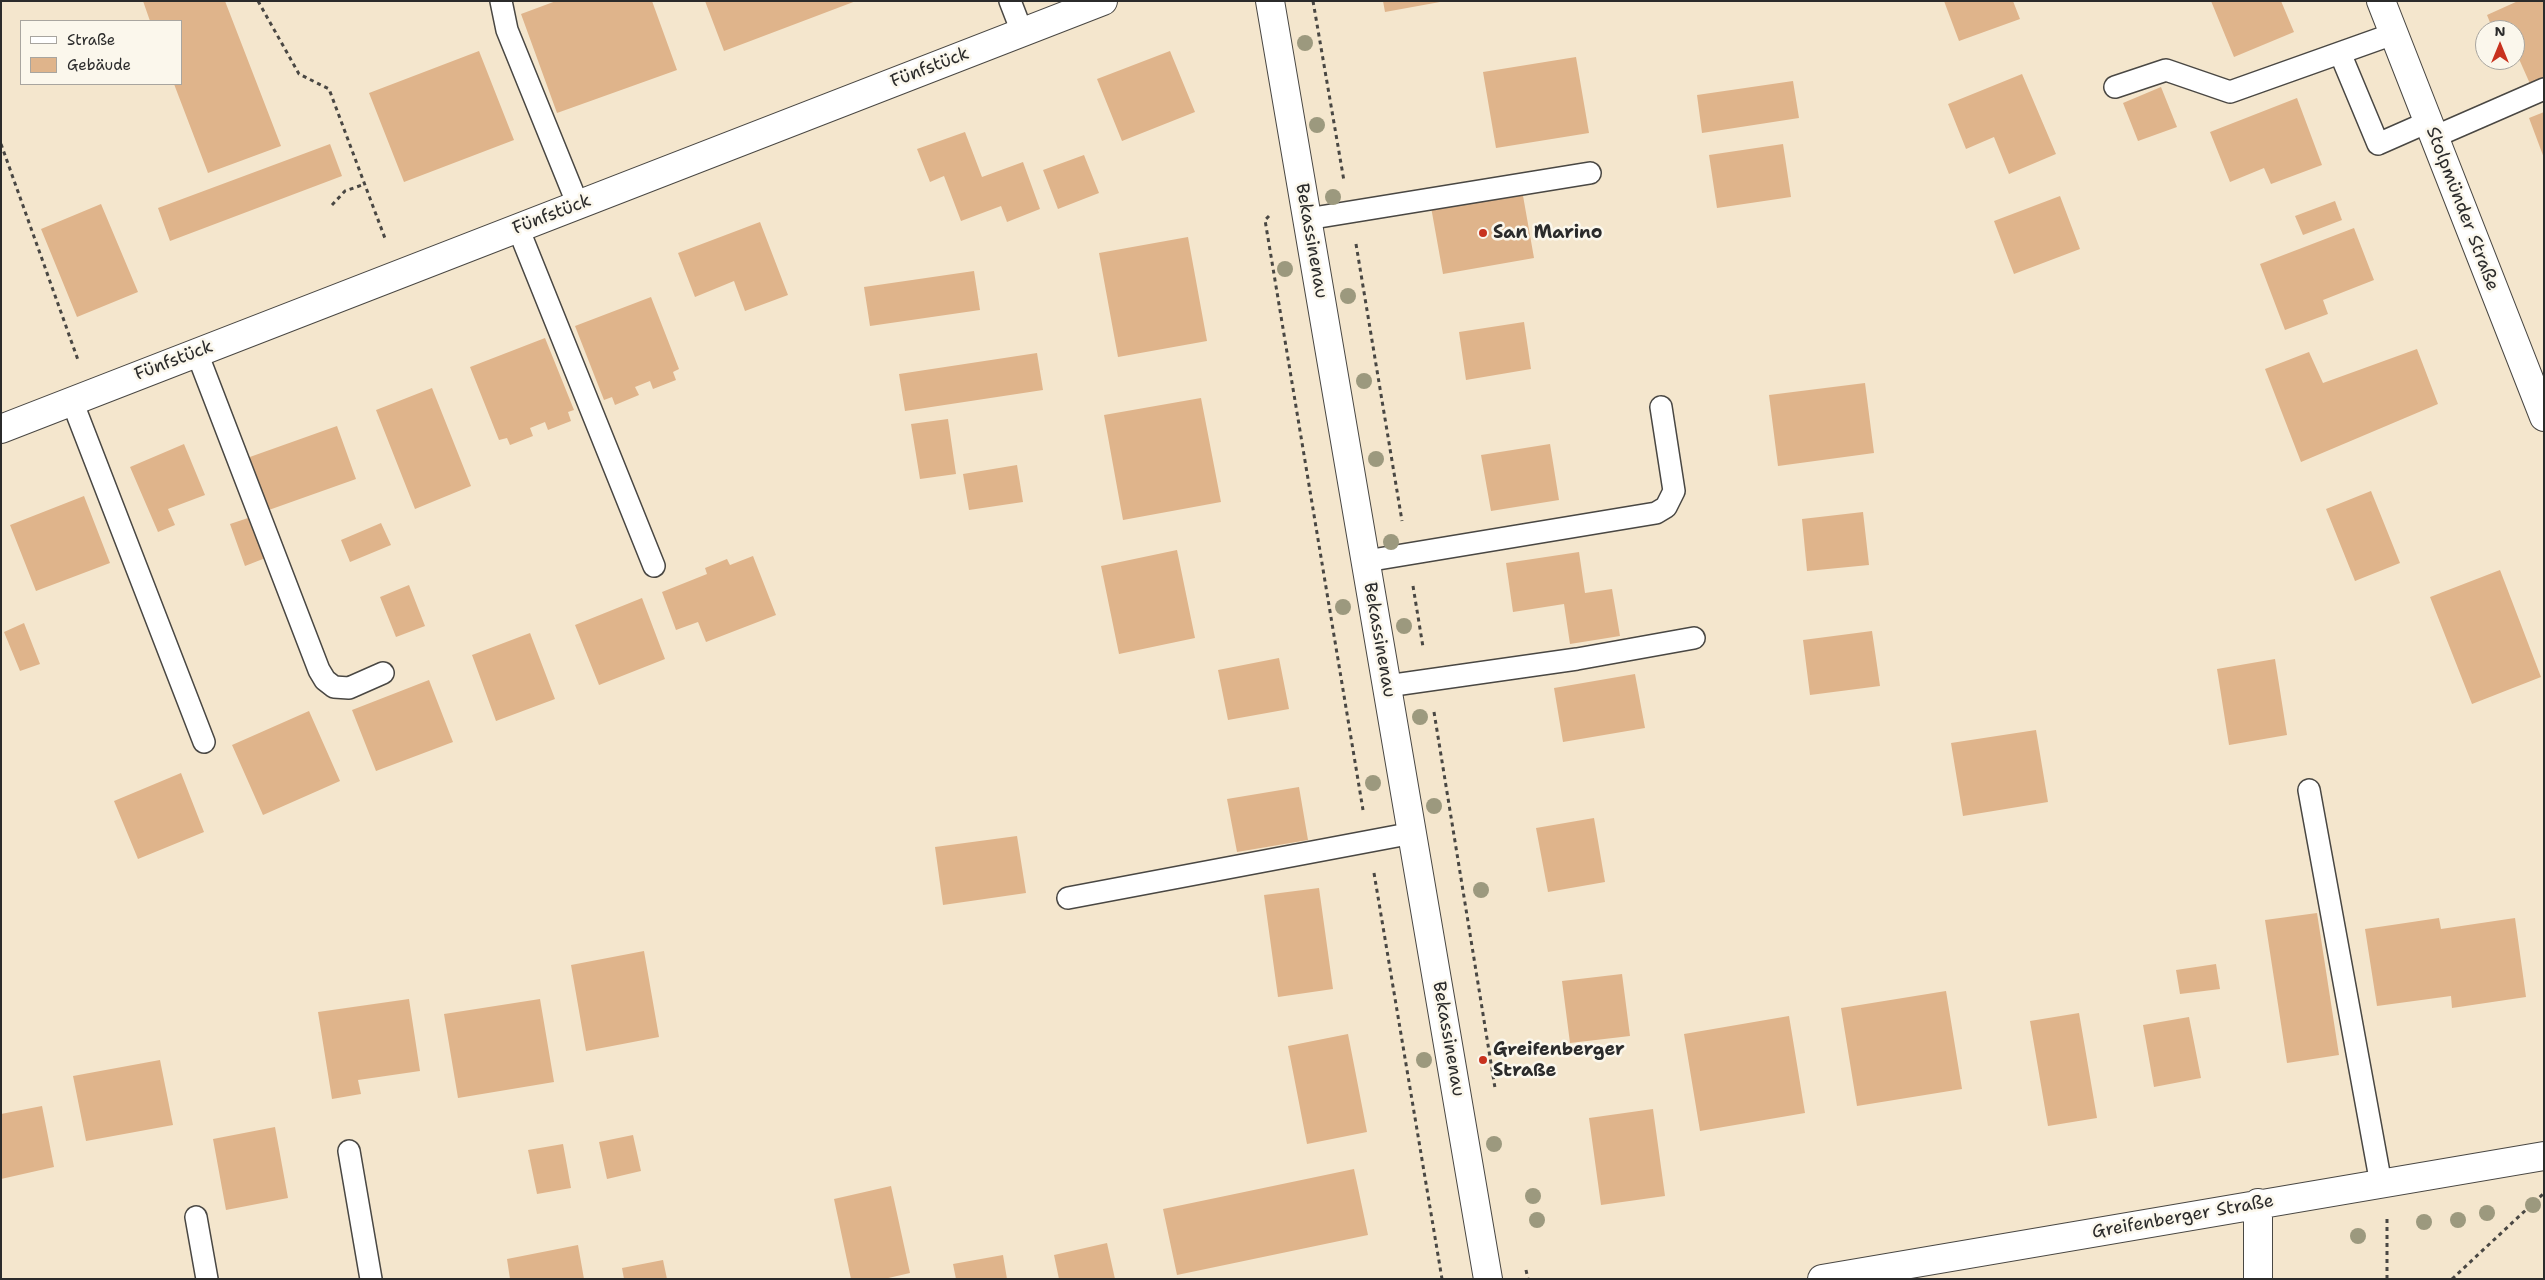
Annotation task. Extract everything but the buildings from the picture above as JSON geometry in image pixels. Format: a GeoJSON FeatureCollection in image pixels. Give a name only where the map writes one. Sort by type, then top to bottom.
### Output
{"type":"FeatureCollection","features":[{"type":"Feature","properties":{"kind":"street","name":"Fünfstück"},"geometry":{"type":"LineString","coordinates":[[1,429],[1103,1]]}},
{"type":"Feature","properties":{"kind":"street","name":"Bekassinenau"},"geometry":{"type":"LineString","coordinates":[[1270,1],[1488,1279]]}},
{"type":"Feature","properties":{"kind":"street","name":"Stolpmünder Straße"},"geometry":{"type":"LineString","coordinates":[[2380,1],[2544,417]]}},
{"type":"Feature","properties":{"kind":"street","name":"Greifenberger Straße"},"geometry":{"type":"LineString","coordinates":[[1822,1279],[2258,1203],[2384,1184],[2544,1156]]}},
{"type":"Feature","properties":{"kind":"street"},"geometry":{"type":"LineString","coordinates":[[2258,1203],[2258,1279]]}},
{"type":"Feature","properties":{"kind":"lane"},"geometry":{"type":"LineString","coordinates":[[501,1],[507,30],[578,205]]}},
{"type":"Feature","properties":{"kind":"lane"},"geometry":{"type":"LineString","coordinates":[[1010,1],[1022,32]]}},
{"type":"Feature","properties":{"kind":"lane"},"geometry":{"type":"LineString","coordinates":[[2115,87],[2166,70],[2230,92],[2393,34]]}},
{"type":"Feature","properties":{"kind":"lane"},"geometry":{"type":"LineString","coordinates":[[2340,53],[2378,144],[2431,130],[2544,89]]}},
{"type":"Feature","properties":{"kind":"lane"},"geometry":{"type":"LineString","coordinates":[[1307,219],[1590,173]]}},
{"type":"Feature","properties":{"kind":"lane"},"geometry":{"type":"LineString","coordinates":[[518,228],[654,566]]}},
{"type":"Feature","properties":{"kind":"lane"},"geometry":{"type":"LineString","coordinates":[[197,352],[319,670],[325,680],[334,687],[349,688],[383,673]]}},
{"type":"Feature","properties":{"kind":"lane"},"geometry":{"type":"LineString","coordinates":[[81,398],[204,742]]}},
{"type":"Feature","properties":{"kind":"lane"},"geometry":{"type":"LineString","coordinates":[[1366,561],[1656,513],[1666,507],[1674,491],[1660,407]]}},
{"type":"Feature","properties":{"kind":"lane"},"geometry":{"type":"LineString","coordinates":[[1387,686],[1577,659],[1694,638]]}},
{"type":"Feature","properties":{"kind":"lane"},"geometry":{"type":"LineString","coordinates":[[2309,790],[2384,1184]]}},
{"type":"Feature","properties":{"kind":"lane"},"geometry":{"type":"LineString","coordinates":[[1068,898],[1413,833]]}},
{"type":"Feature","properties":{"kind":"lane"},"geometry":{"type":"LineString","coordinates":[[349,1151],[371,1279]]}},
{"type":"Feature","properties":{"kind":"lane"},"geometry":{"type":"LineString","coordinates":[[196,1217],[207,1279]]}},
{"type":"Feature","properties":{"kind":"path"},"geometry":{"type":"LineString","coordinates":[[258,1],[299,74],[329,89],[399,274]]}},
{"type":"Feature","properties":{"kind":"path"},"geometry":{"type":"LineString","coordinates":[[1313,1],[1408,554],[1496,1097]]}},
{"type":"Feature","properties":{"kind":"path"},"geometry":{"type":"LineString","coordinates":[[1,144],[81,398]]}},
{"type":"Feature","properties":{"kind":"path"},"geometry":{"type":"LineString","coordinates":[[332,205],[345,191],[365,184]]}},
{"type":"Feature","properties":{"kind":"path"},"geometry":{"type":"LineString","coordinates":[[1265,220],[1442,1279]]}},
{"type":"Feature","properties":{"kind":"path"},"geometry":{"type":"LineString","coordinates":[[2384,1184],[2387,1279]]}},
{"type":"Feature","properties":{"kind":"path"},"geometry":{"type":"LineString","coordinates":[[2452,1279],[2544,1193]]}},
{"type":"Feature","properties":{"kind":"path"},"geometry":{"type":"LineString","coordinates":[[1526,1269],[1528,1279]]}},
{"type":"Feature","properties":{"kind":"place","name":"San Marino"},"geometry":{"type":"Point","coordinates":[1483,233]}},
{"type":"Feature","properties":{"kind":"place","name":"Greifenberger Straße"},"geometry":{"type":"Point","coordinates":[1483,1060]}}]}
